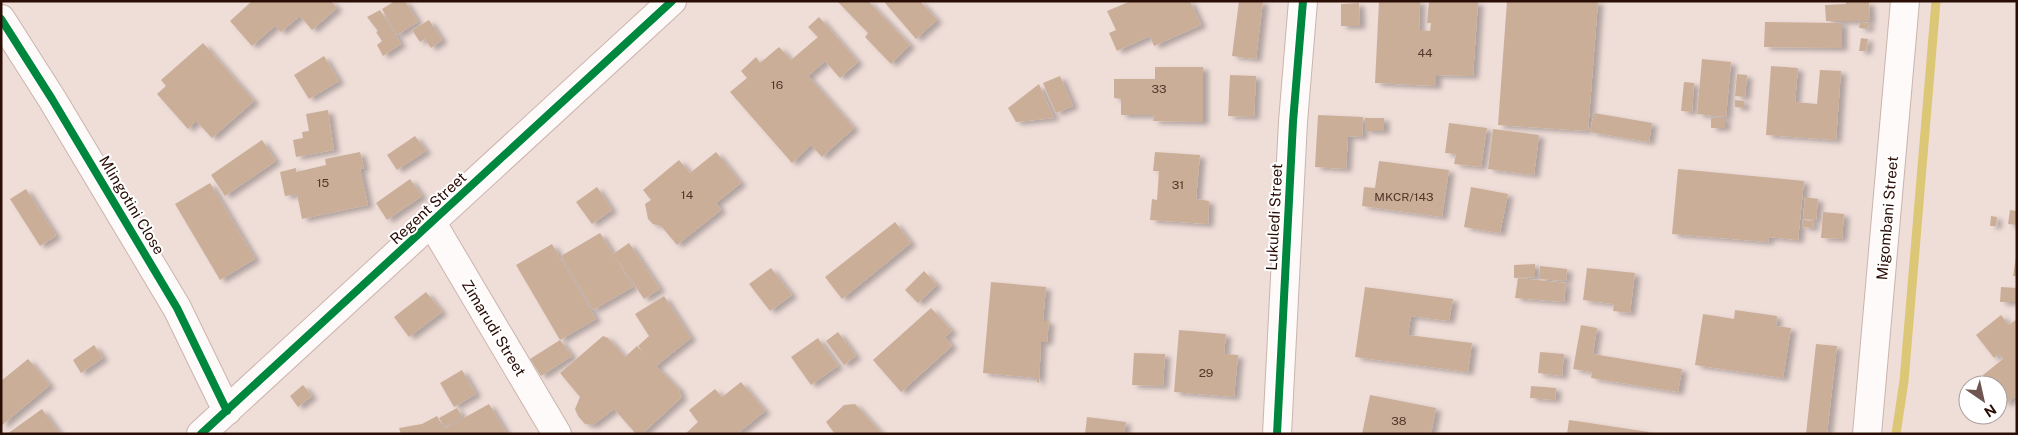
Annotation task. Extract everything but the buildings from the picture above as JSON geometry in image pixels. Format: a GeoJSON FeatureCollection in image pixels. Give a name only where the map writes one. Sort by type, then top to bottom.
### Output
{"type":"FeatureCollection","features":[{"type":"Feature","properties":{"kind":"street","name":"Regent Street"},"geometry":{"type":"LineString","coordinates":[[201,434],[672,1]]}},
{"type":"Feature","properties":{"kind":"street","name":"Lukuledi Street"},"geometry":{"type":"LineString","coordinates":[[1277,434],[1293,132],[1303,1]]}},
{"type":"Feature","properties":{"kind":"street","name":"Migombani Street"},"geometry":{"type":"LineString","coordinates":[[1867,434],[1905,1]]}},
{"type":"Feature","properties":{"kind":"street","name":"Mlingotini Close"},"geometry":{"type":"LineString","coordinates":[[1,19],[57,107],[177,308],[227,411]]}},
{"type":"Feature","properties":{"kind":"street","name":"Zimarudi Street"},"geometry":{"type":"LineString","coordinates":[[432,223],[557,434]]}},
{"type":"Feature","properties":{"kind":"waterway"},"geometry":{"type":"LineString","coordinates":[[1896,434],[1904,381],[1936,1]]}},
{"type":"Feature","properties":{"kind":"cycle path"},"geometry":{"type":"LineString","coordinates":[[201,434],[672,1]]}},
{"type":"Feature","properties":{"kind":"cycle path"},"geometry":{"type":"LineString","coordinates":[[1277,434],[1293,122],[1303,1]]}},
{"type":"Feature","properties":{"kind":"cycle path"},"geometry":{"type":"LineString","coordinates":[[1,19],[52,99],[177,308],[227,411]]}}]}
